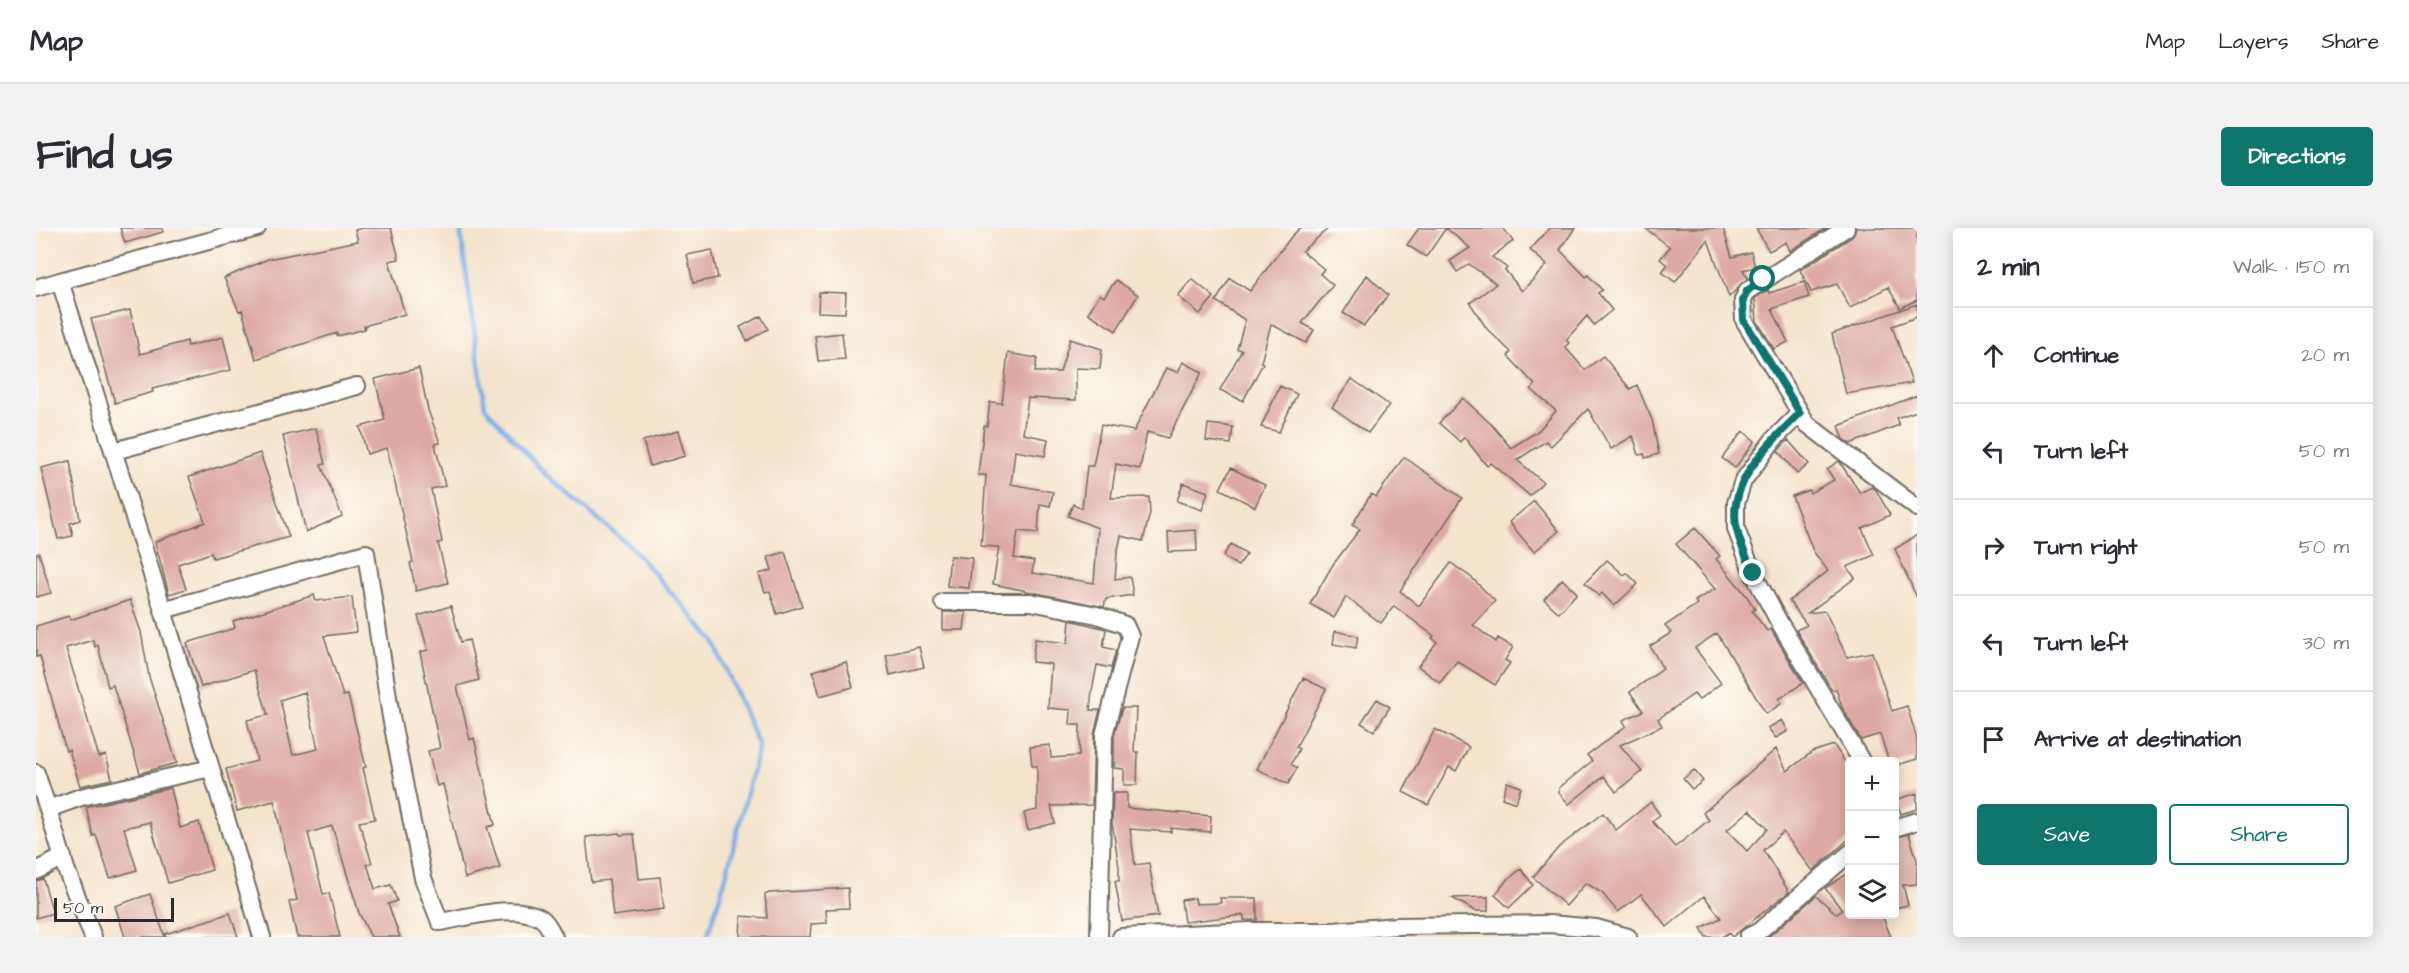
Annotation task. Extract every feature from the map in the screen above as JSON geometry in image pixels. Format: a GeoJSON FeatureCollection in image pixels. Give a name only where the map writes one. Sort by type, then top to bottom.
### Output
{"type":"FeatureCollection","features":[{"type":"Feature","properties":{"kind":"street"},"geometry":{"type":"LineString","coordinates":[[36,288],[257,228]]}},
{"type":"Feature","properties":{"kind":"street"},"geometry":{"type":"LineString","coordinates":[[1846,228],[1796,262],[1763,279],[1747,291],[1743,300],[1744,320],[1807,424],[1917,508]]}},
{"type":"Feature","properties":{"kind":"street"},"geometry":{"type":"LineString","coordinates":[[60,281],[262,937]]}},
{"type":"Feature","properties":{"kind":"street"},"geometry":{"type":"LineString","coordinates":[[114,451],[357,386]]}},
{"type":"Feature","properties":{"kind":"street"},"geometry":{"type":"LineString","coordinates":[[1800,413],[1774,439],[1743,481],[1736,503],[1736,529],[1753,573],[1778,620],[1859,757]]}},
{"type":"Feature","properties":{"kind":"street"},"geometry":{"type":"LineString","coordinates":[[163,610],[366,553],[392,717],[423,878],[441,929],[489,913],[526,913],[543,919],[554,937]]}},
{"type":"Feature","properties":{"kind":"street"},"geometry":{"type":"LineString","coordinates":[[943,602],[1031,602],[1097,615],[1125,625],[1130,636],[1104,735],[1099,937]]}},
{"type":"Feature","properties":{"kind":"street"},"geometry":{"type":"LineString","coordinates":[[48,809],[81,797],[211,768]]}},
{"type":"Feature","properties":{"kind":"street"},"geometry":{"type":"LineString","coordinates":[[36,773],[63,857],[93,937]]}},
{"type":"Feature","properties":{"kind":"street"},"geometry":{"type":"LineString","coordinates":[[36,871],[63,857]]}},
{"type":"Feature","properties":{"kind":"street"},"geometry":{"type":"LineString","coordinates":[[1748,937],[1758,932],[1845,857]]}},
{"type":"Feature","properties":{"kind":"street"},"geometry":{"type":"LineString","coordinates":[[1121,937],[1251,931],[1451,932],[1549,924],[1596,928],[1628,937]]}},
{"type":"Feature","properties":{"kind":"building"},"geometry":{"type":"Polygon","coordinates":[[[120,228],[163,228],[163,232],[125,243],[120,228]]]}},
{"type":"Feature","properties":{"kind":"building"},"geometry":{"type":"Polygon","coordinates":[[[391,228],[399,259],[389,261],[405,314],[364,326],[365,329],[337,336],[337,333],[256,359],[242,310],[239,311],[224,278],[268,259],[358,241],[355,230],[391,228]]]}},
{"type":"Feature","properties":{"kind":"building"},"geometry":{"type":"Polygon","coordinates":[[[1300,228],[1329,228],[1302,251],[1324,269],[1320,274],[1333,285],[1302,323],[1314,330],[1306,343],[1271,324],[1261,362],[1263,363],[1243,401],[1220,390],[1242,350],[1237,349],[1245,320],[1216,301],[1230,278],[1250,291],[1300,228]]]}},
{"type":"Feature","properties":{"kind":"building"},"geometry":{"type":"Polygon","coordinates":[[[1419,228],[1446,228],[1426,257],[1407,245],[1419,228]]]}},
{"type":"Feature","properties":{"kind":"building"},"geometry":{"type":"Polygon","coordinates":[[[1446,228],[1503,228],[1513,241],[1492,257],[1507,268],[1505,270],[1522,291],[1547,265],[1530,250],[1550,228],[1575,228],[1560,250],[1602,290],[1598,293],[1612,310],[1594,325],[1587,316],[1566,340],[1569,343],[1565,347],[1585,370],[1603,356],[1630,389],[1637,385],[1652,420],[1659,454],[1645,458],[1644,454],[1639,455],[1633,436],[1611,449],[1588,409],[1551,446],[1546,441],[1517,460],[1543,482],[1530,496],[1491,463],[1487,466],[1464,437],[1460,442],[1439,423],[1463,398],[1491,424],[1511,448],[1538,431],[1556,411],[1531,389],[1535,385],[1508,356],[1511,352],[1487,329],[1470,303],[1496,284],[1469,264],[1457,272],[1450,261],[1470,248],[1446,228]]]}},
{"type":"Feature","properties":{"kind":"building"},"geometry":{"type":"Polygon","coordinates":[[[1645,228],[1723,228],[1732,257],[1751,252],[1755,267],[1743,270],[1748,278],[1729,297],[1708,240],[1675,282],[1662,272],[1667,265],[1660,259],[1670,247],[1645,228]]]}},
{"type":"Feature","properties":{"kind":"building"},"geometry":{"type":"Polygon","coordinates":[[[1756,228],[1826,228],[1790,251],[1786,242],[1769,251],[1756,228]]]}},
{"type":"Feature","properties":{"kind":"building"},"geometry":{"type":"Polygon","coordinates":[[[1856,228],[1917,228],[1917,300],[1900,308],[1888,287],[1850,308],[1837,284],[1811,292],[1800,270],[1852,237],[1856,228]]]}},
{"type":"Feature","properties":{"kind":"building"},"geometry":{"type":"Polygon","coordinates":[[[712,250],[718,278],[693,283],[687,255],[712,250]]]}},
{"type":"Feature","properties":{"kind":"building"},"geometry":{"type":"Polygon","coordinates":[[[1367,275],[1388,295],[1364,326],[1343,313],[1367,275]]]}},
{"type":"Feature","properties":{"kind":"building"},"geometry":{"type":"Polygon","coordinates":[[[1192,279],[1214,297],[1200,314],[1178,296],[1192,279]]]}},
{"type":"Feature","properties":{"kind":"building"},"geometry":{"type":"Polygon","coordinates":[[[1116,280],[1138,295],[1116,331],[1088,313],[1100,294],[1104,297],[1116,280]]]}},
{"type":"Feature","properties":{"kind":"building"},"geometry":{"type":"Polygon","coordinates":[[[1804,282],[1809,297],[1772,309],[1788,342],[1774,349],[1757,321],[1755,298],[1768,290],[1769,293],[1804,282]]]}},
{"type":"Feature","properties":{"kind":"building"},"geometry":{"type":"Polygon","coordinates":[[[819,292],[846,293],[845,313],[818,312],[819,292]]]}},
{"type":"Feature","properties":{"kind":"building"},"geometry":{"type":"Polygon","coordinates":[[[1917,304],[1917,317],[1892,326],[1912,383],[1846,394],[1832,334],[1917,304]]]}},
{"type":"Feature","properties":{"kind":"building"},"geometry":{"type":"Polygon","coordinates":[[[130,310],[140,354],[187,341],[188,346],[223,337],[231,370],[152,389],[153,392],[115,403],[91,319],[130,310]]]}},
{"type":"Feature","properties":{"kind":"building"},"geometry":{"type":"Polygon","coordinates":[[[761,316],[768,329],[747,341],[740,327],[761,316]]]}},
{"type":"Feature","properties":{"kind":"building"},"geometry":{"type":"Polygon","coordinates":[[[842,333],[845,359],[818,361],[815,336],[842,333]]]}},
{"type":"Feature","properties":{"kind":"building"},"geometry":{"type":"Polygon","coordinates":[[[1070,339],[1102,349],[1100,369],[1076,368],[1076,400],[1028,398],[1023,434],[1048,439],[1045,456],[1015,451],[1011,484],[1053,492],[1050,506],[1040,504],[1038,533],[1018,531],[1014,558],[1034,561],[1032,573],[1094,583],[1098,528],[1068,516],[1073,504],[1082,508],[1087,466],[1093,466],[1101,425],[1134,431],[1166,368],[1178,372],[1183,362],[1202,372],[1168,438],[1147,432],[1140,469],[1116,464],[1111,498],[1149,497],[1150,513],[1143,541],[1121,536],[1117,554],[1115,579],[1130,577],[1133,595],[1106,599],[1104,607],[993,584],[999,547],[981,546],[986,475],[978,475],[984,426],[987,426],[990,402],[1002,403],[1008,353],[1037,358],[1035,372],[1060,372],[1070,339]]]}},
{"type":"Feature","properties":{"kind":"building"},"geometry":{"type":"Polygon","coordinates":[[[419,368],[428,410],[440,443],[435,444],[445,486],[431,489],[442,542],[438,543],[448,583],[416,591],[410,563],[413,562],[387,448],[367,454],[360,427],[385,420],[375,379],[419,368]]]}},
{"type":"Feature","properties":{"kind":"building"},"geometry":{"type":"Polygon","coordinates":[[[1352,379],[1389,405],[1368,433],[1332,407],[1352,379]]]}},
{"type":"Feature","properties":{"kind":"building"},"geometry":{"type":"Polygon","coordinates":[[[1280,386],[1297,394],[1279,432],[1261,427],[1280,386]]]}},
{"type":"Feature","properties":{"kind":"building"},"geometry":{"type":"Polygon","coordinates":[[[1917,395],[1917,411],[1896,418],[1899,425],[1850,444],[1844,439],[1839,426],[1917,395]]]}},
{"type":"Feature","properties":{"kind":"building"},"geometry":{"type":"Polygon","coordinates":[[[1208,424],[1233,427],[1231,444],[1206,441],[1208,424]]]}},
{"type":"Feature","properties":{"kind":"building"},"geometry":{"type":"Polygon","coordinates":[[[316,428],[325,464],[321,465],[342,516],[306,532],[283,436],[316,428]]]}},
{"type":"Feature","properties":{"kind":"building"},"geometry":{"type":"Polygon","coordinates":[[[678,431],[685,456],[650,466],[643,441],[678,431]]]}},
{"type":"Feature","properties":{"kind":"building"},"geometry":{"type":"Polygon","coordinates":[[[1743,431],[1755,441],[1735,468],[1722,458],[1743,431]]]}},
{"type":"Feature","properties":{"kind":"building"},"geometry":{"type":"Polygon","coordinates":[[[1788,440],[1809,464],[1797,474],[1778,451],[1788,440]]]}},
{"type":"Feature","properties":{"kind":"building"},"geometry":{"type":"Polygon","coordinates":[[[260,453],[289,537],[213,558],[211,553],[178,564],[186,589],[169,594],[155,542],[205,522],[189,477],[260,453]]]}},
{"type":"Feature","properties":{"kind":"building"},"geometry":{"type":"Polygon","coordinates":[[[1404,457],[1462,498],[1400,591],[1419,606],[1451,563],[1472,578],[1495,601],[1473,625],[1496,642],[1498,638],[1513,647],[1505,660],[1510,663],[1495,685],[1457,661],[1440,683],[1418,666],[1437,642],[1432,638],[1434,636],[1394,606],[1381,623],[1346,597],[1334,618],[1310,604],[1332,566],[1360,529],[1352,525],[1371,494],[1376,497],[1404,457]]]}},
{"type":"Feature","properties":{"kind":"building"},"geometry":{"type":"Polygon","coordinates":[[[70,461],[80,520],[70,523],[73,536],[58,539],[41,468],[70,461]]]}},
{"type":"Feature","properties":{"kind":"building"},"geometry":{"type":"Polygon","coordinates":[[[1839,461],[1860,493],[1872,487],[1876,490],[1890,515],[1862,528],[1874,555],[1847,567],[1855,578],[1808,613],[1825,611],[1847,657],[1872,652],[1892,711],[1907,706],[1917,739],[1917,759],[1899,764],[1899,757],[1887,757],[1880,734],[1861,740],[1842,707],[1836,689],[1832,690],[1796,630],[1807,625],[1789,601],[1828,571],[1813,551],[1792,496],[1809,490],[1810,493],[1834,480],[1827,469],[1839,461]]]}},
{"type":"Feature","properties":{"kind":"building"},"geometry":{"type":"Polygon","coordinates":[[[1231,468],[1265,485],[1255,507],[1220,489],[1231,468]]]}},
{"type":"Feature","properties":{"kind":"building"},"geometry":{"type":"Polygon","coordinates":[[[1183,483],[1208,492],[1202,510],[1177,501],[1183,483]]]}},
{"type":"Feature","properties":{"kind":"building"},"geometry":{"type":"Polygon","coordinates":[[[1534,501],[1559,531],[1534,552],[1509,522],[1534,501]]]}},
{"type":"Feature","properties":{"kind":"building"},"geometry":{"type":"Polygon","coordinates":[[[1695,528],[1720,556],[1716,559],[1746,595],[1755,609],[1752,611],[1767,631],[1771,629],[1803,683],[1779,699],[1782,703],[1766,714],[1717,633],[1695,648],[1721,683],[1699,700],[1694,694],[1658,719],[1662,726],[1620,745],[1642,772],[1616,792],[1604,776],[1569,804],[1559,793],[1559,788],[1592,761],[1587,755],[1626,726],[1623,720],[1643,711],[1630,692],[1663,669],[1650,646],[1671,633],[1665,626],[1697,604],[1695,601],[1715,589],[1676,544],[1695,528]]]}},
{"type":"Feature","properties":{"kind":"building"},"geometry":{"type":"Polygon","coordinates":[[[1196,530],[1197,551],[1169,552],[1168,532],[1196,530]]]}},
{"type":"Feature","properties":{"kind":"building"},"geometry":{"type":"Polygon","coordinates":[[[1917,535],[1917,598],[1895,549],[1917,535]]]}},
{"type":"Feature","properties":{"kind":"building"},"geometry":{"type":"Polygon","coordinates":[[[1231,544],[1247,554],[1238,566],[1223,556],[1231,544]]]}},
{"type":"Feature","properties":{"kind":"building"},"geometry":{"type":"Polygon","coordinates":[[[785,552],[802,606],[777,614],[770,591],[765,592],[759,574],[772,570],[768,557],[785,552]]]}},
{"type":"Feature","properties":{"kind":"building"},"geometry":{"type":"Polygon","coordinates":[[[39,553],[51,593],[36,597],[36,554],[39,553]]]}},
{"type":"Feature","properties":{"kind":"building"},"geometry":{"type":"Polygon","coordinates":[[[950,556],[972,558],[969,588],[947,586],[950,556]]]}},
{"type":"Feature","properties":{"kind":"building"},"geometry":{"type":"Polygon","coordinates":[[[1607,560],[1624,575],[1627,573],[1638,584],[1614,606],[1602,593],[1599,596],[1585,583],[1607,560]]]}},
{"type":"Feature","properties":{"kind":"building"},"geometry":{"type":"Polygon","coordinates":[[[1562,579],[1577,593],[1559,613],[1544,599],[1562,579]]]}},
{"type":"Feature","properties":{"kind":"building"},"geometry":{"type":"Polygon","coordinates":[[[314,595],[316,601],[352,597],[356,632],[324,636],[343,696],[348,695],[366,767],[363,768],[375,819],[359,822],[372,863],[367,864],[375,889],[391,885],[397,901],[388,904],[400,937],[371,937],[359,913],[332,826],[308,833],[323,894],[329,893],[340,937],[297,937],[289,902],[297,900],[274,801],[237,811],[226,769],[257,761],[247,720],[268,715],[254,670],[201,687],[187,643],[235,628],[233,621],[314,595]],[[305,692],[280,700],[293,755],[318,749],[305,692]]]}},
{"type":"Feature","properties":{"kind":"building"},"geometry":{"type":"Polygon","coordinates":[[[130,600],[141,632],[149,677],[177,763],[140,773],[113,685],[108,687],[98,645],[95,647],[93,640],[66,648],[99,757],[106,755],[112,779],[80,786],[69,750],[66,751],[40,656],[36,657],[36,626],[69,616],[70,620],[130,600]]]}},
{"type":"Feature","properties":{"kind":"building"},"geometry":{"type":"Polygon","coordinates":[[[451,606],[461,642],[469,640],[479,680],[457,686],[470,740],[474,738],[495,825],[487,827],[500,868],[465,878],[443,784],[437,786],[428,751],[440,748],[420,652],[428,650],[418,616],[451,606]]]}},
{"type":"Feature","properties":{"kind":"building"},"geometry":{"type":"Polygon","coordinates":[[[943,612],[966,612],[964,630],[943,630],[943,612]]]}},
{"type":"Feature","properties":{"kind":"building"},"geometry":{"type":"Polygon","coordinates":[[[1070,620],[1106,629],[1103,647],[1116,650],[1111,668],[1097,665],[1092,691],[1090,710],[1100,710],[1094,735],[1092,805],[1051,806],[1055,823],[1028,830],[1024,813],[1037,810],[1037,766],[1032,766],[1030,747],[1050,745],[1051,758],[1079,756],[1080,725],[1070,725],[1071,710],[1048,708],[1051,664],[1032,662],[1035,639],[1068,643],[1070,620]]]}},
{"type":"Feature","properties":{"kind":"building"},"geometry":{"type":"Polygon","coordinates":[[[1335,631],[1358,636],[1356,648],[1333,644],[1335,631]]]}},
{"type":"Feature","properties":{"kind":"building"},"geometry":{"type":"Polygon","coordinates":[[[919,647],[924,667],[890,675],[886,655],[919,647]]]}},
{"type":"Feature","properties":{"kind":"building"},"geometry":{"type":"Polygon","coordinates":[[[846,662],[853,687],[820,696],[813,671],[846,662]]]}},
{"type":"Feature","properties":{"kind":"building"},"geometry":{"type":"Polygon","coordinates":[[[1303,678],[1326,689],[1296,747],[1299,749],[1291,764],[1297,768],[1288,784],[1257,769],[1303,678]]]}},
{"type":"Feature","properties":{"kind":"building"},"geometry":{"type":"Polygon","coordinates":[[[1377,699],[1390,707],[1374,731],[1361,723],[1377,699]]]}},
{"type":"Feature","properties":{"kind":"building"},"geometry":{"type":"Polygon","coordinates":[[[1122,708],[1136,708],[1134,752],[1138,752],[1137,785],[1124,785],[1124,769],[1114,768],[1114,736],[1122,708]]]}},
{"type":"Feature","properties":{"kind":"building"},"geometry":{"type":"Polygon","coordinates":[[[1782,720],[1788,731],[1776,738],[1768,728],[1782,720]]]}},
{"type":"Feature","properties":{"kind":"building"},"geometry":{"type":"Polygon","coordinates":[[[1435,729],[1469,747],[1456,771],[1449,767],[1428,805],[1403,792],[1435,729]]]}},
{"type":"Feature","properties":{"kind":"building"},"geometry":{"type":"Polygon","coordinates":[[[1834,745],[1845,762],[1845,842],[1813,871],[1783,832],[1763,850],[1789,892],[1732,937],[1729,933],[1721,937],[1706,937],[1701,928],[1721,918],[1704,896],[1667,927],[1641,894],[1618,912],[1602,893],[1586,883],[1566,906],[1533,877],[1559,847],[1603,813],[1616,830],[1651,802],[1660,815],[1652,821],[1675,847],[1709,820],[1703,813],[1776,749],[1787,771],[1812,752],[1834,745]],[[1750,810],[1727,830],[1747,851],[1767,829],[1750,810]]]}},
{"type":"Feature","properties":{"kind":"building"},"geometry":{"type":"Polygon","coordinates":[[[1694,770],[1703,781],[1692,789],[1683,779],[1694,770]]]}},
{"type":"Feature","properties":{"kind":"building"},"geometry":{"type":"Polygon","coordinates":[[[1507,782],[1521,787],[1516,803],[1502,798],[1507,782]]]}},
{"type":"Feature","properties":{"kind":"building"},"geometry":{"type":"Polygon","coordinates":[[[171,788],[180,828],[199,822],[212,870],[168,883],[150,822],[124,828],[137,870],[110,878],[96,835],[93,836],[86,807],[171,788]]]}},
{"type":"Feature","properties":{"kind":"building"},"geometry":{"type":"Polygon","coordinates":[[[1113,793],[1127,793],[1127,808],[1211,816],[1210,832],[1171,828],[1171,832],[1130,829],[1135,865],[1149,863],[1158,916],[1122,921],[1115,881],[1119,881],[1119,867],[1112,823],[1113,793]]]}},
{"type":"Feature","properties":{"kind":"building"},"geometry":{"type":"Polygon","coordinates":[[[1917,793],[1917,809],[1901,814],[1899,799],[1917,793]]]}},
{"type":"Feature","properties":{"kind":"building"},"geometry":{"type":"Polygon","coordinates":[[[619,833],[620,835],[634,834],[639,879],[660,877],[664,909],[613,916],[609,880],[591,882],[586,837],[619,833]]]}},
{"type":"Feature","properties":{"kind":"building"},"geometry":{"type":"Polygon","coordinates":[[[1909,834],[1917,860],[1917,884],[1903,885],[1908,905],[1899,907],[1899,865],[1899,837],[1909,834]]]}},
{"type":"Feature","properties":{"kind":"building"},"geometry":{"type":"Polygon","coordinates":[[[1521,869],[1533,885],[1509,908],[1495,895],[1506,881],[1521,869]]]}},
{"type":"Feature","properties":{"kind":"building"},"geometry":{"type":"Polygon","coordinates":[[[1845,875],[1845,919],[1884,919],[1891,937],[1768,937],[1816,896],[1837,914],[1842,910],[1825,888],[1845,875]]]}},
{"type":"Feature","properties":{"kind":"building"},"geometry":{"type":"Polygon","coordinates":[[[43,879],[53,913],[36,918],[36,881],[43,879]]]}},
{"type":"Feature","properties":{"kind":"building"},"geometry":{"type":"Polygon","coordinates":[[[848,888],[849,908],[826,909],[827,923],[811,924],[810,937],[740,937],[741,916],[767,918],[765,895],[769,893],[848,888]]]}},
{"type":"Feature","properties":{"kind":"building"},"geometry":{"type":"Polygon","coordinates":[[[150,894],[165,937],[125,937],[115,906],[150,894]]]}},
{"type":"Feature","properties":{"kind":"building"},"geometry":{"type":"Polygon","coordinates":[[[1488,897],[1488,911],[1475,911],[1452,898],[1488,897]]]}},
{"type":"Feature","properties":{"kind":"building"},"geometry":{"type":"Polygon","coordinates":[[[1195,898],[1196,904],[1221,903],[1220,898],[1257,898],[1257,920],[1244,920],[1244,915],[1184,922],[1181,900],[1195,898]]]}},
{"type":"Feature","properties":{"kind":"building"},"geometry":{"type":"Polygon","coordinates":[[[230,913],[238,937],[165,937],[165,934],[230,913]]]}},
{"type":"Feature","properties":{"kind":"waterway"},"geometry":{"type":"LineString","coordinates":[[460,228],[485,407],[545,474],[629,545],[713,640],[759,746],[725,880],[707,937]]}},
{"type":"Feature","properties":{"kind":"route"},"geometry":{"type":"LineString","coordinates":[[1753,573],[1736,529],[1736,503],[1743,481],[1774,439],[1800,413],[1744,320],[1743,300],[1747,291],[1763,279]]}}]}
